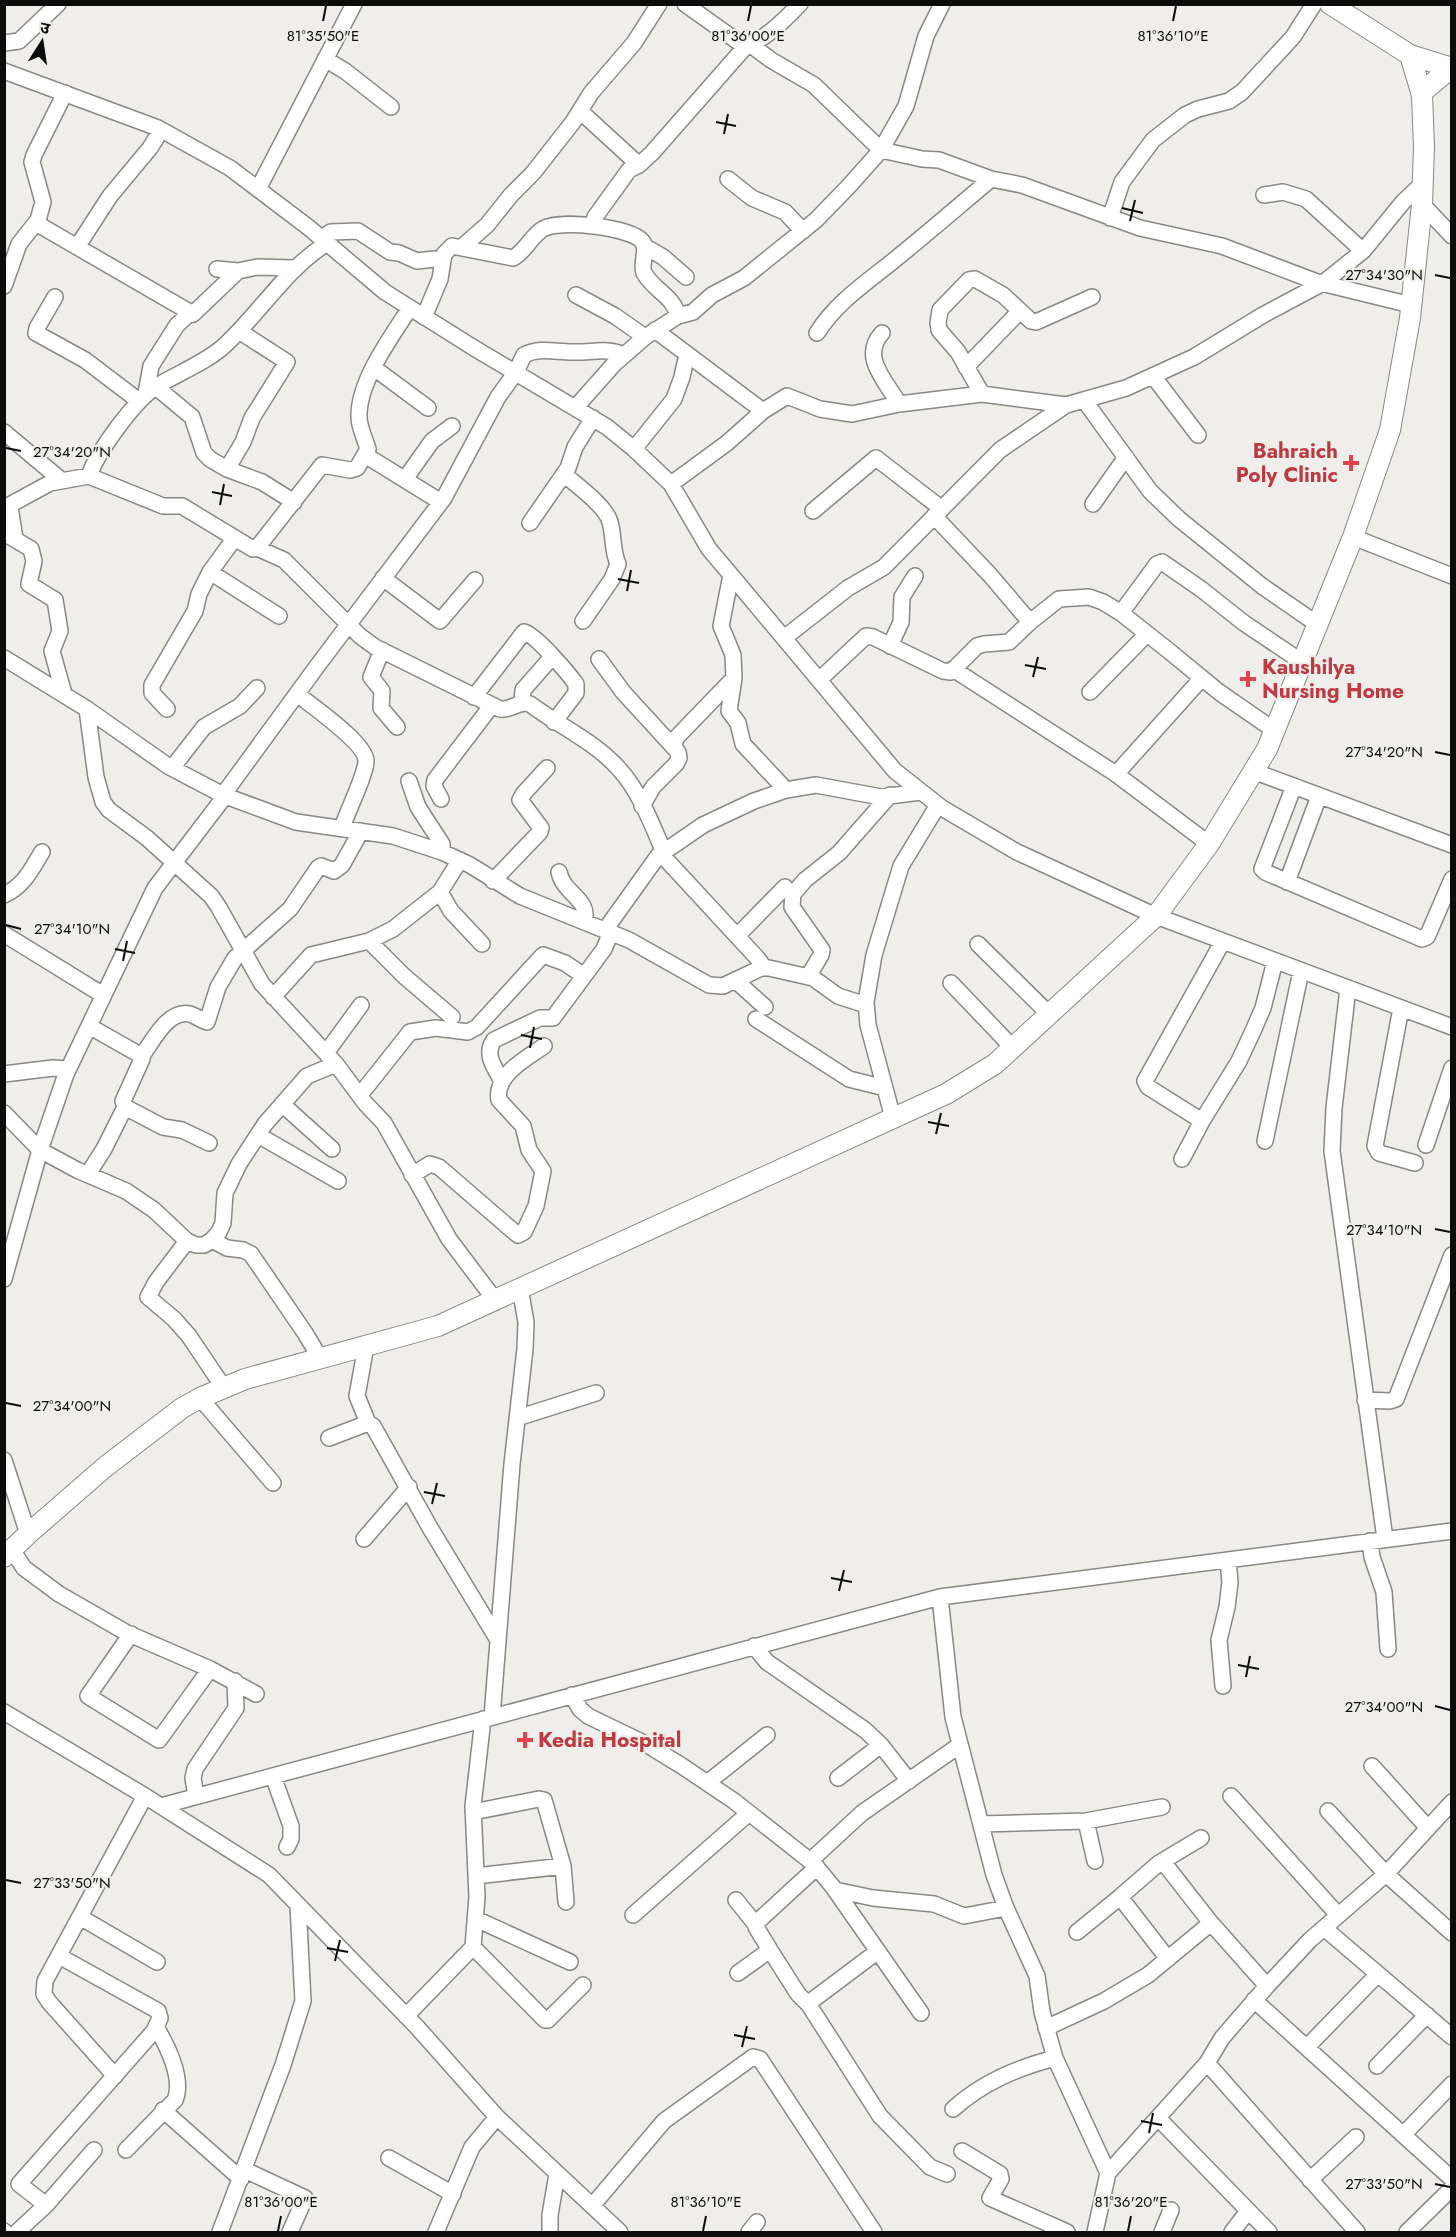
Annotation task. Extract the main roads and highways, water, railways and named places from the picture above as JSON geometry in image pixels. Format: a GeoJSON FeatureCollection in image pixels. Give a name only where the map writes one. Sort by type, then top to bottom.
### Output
{"type":"FeatureCollection","features":[{"type":"Feature","properties":{"kind":"main road"},"geometry":{"type":"LineString","coordinates":[[1330,4],[1410,55],[1451,68]]}},
{"type":"Feature","properties":{"kind":"main road"},"geometry":{"type":"LineString","coordinates":[[8,1553],[105,1467],[182,1408],[200,1398],[245,1379],[438,1326],[946,1094],[995,1064],[1156,916],[1209,844],[1267,749],[1353,537],[1390,430],[1411,305],[1422,204],[1424,147],[1421,93],[1410,55]]}},
{"type":"Feature","properties":{"kind":"main road"},"geometry":{"type":"LineString","coordinates":[[1421,93],[1451,68]]}},
{"type":"Feature","properties":{"kind":"place","name":"Bahraich Poly Clinic"},"geometry":{"type":"Point","coordinates":[1351,463]}},
{"type":"Feature","properties":{"kind":"place","name":"Kaushilya Nursing Home"},"geometry":{"type":"Point","coordinates":[1248,679]}},
{"type":"Feature","properties":{"kind":"place","name":"Kedia Hospital"},"geometry":{"type":"Point","coordinates":[525,1740]}}]}
